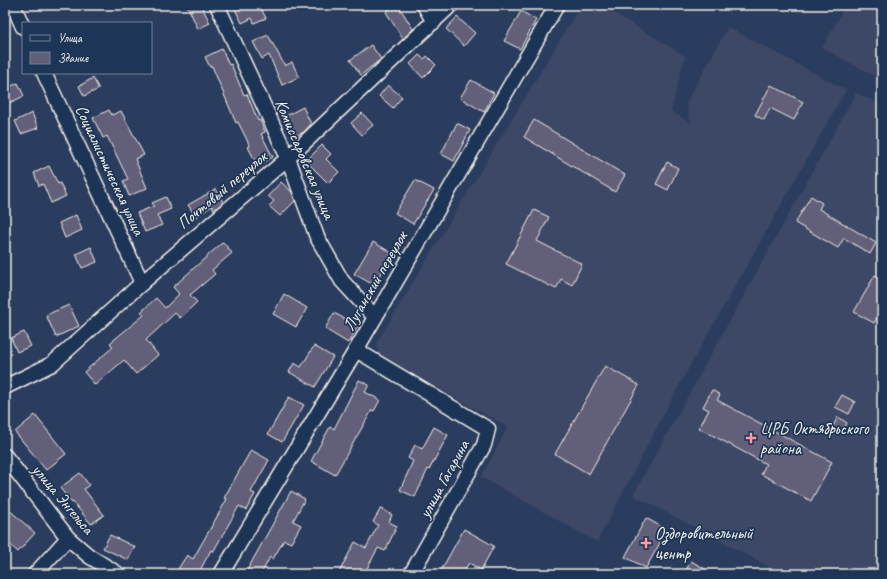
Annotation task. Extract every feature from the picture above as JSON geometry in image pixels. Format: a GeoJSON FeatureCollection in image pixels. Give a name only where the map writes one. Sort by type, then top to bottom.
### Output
{"type":"FeatureCollection","features":[{"type":"Feature","properties":{"kind":"street"},"geometry":{"type":"LineString","coordinates":[[13,5],[22,25]]}},
{"type":"Feature","properties":{"kind":"street","name":"Комиссаровская улица"},"geometry":{"type":"LineString","coordinates":[[217,5],[288,158],[317,237],[342,281],[375,317]]}},
{"type":"Feature","properties":{"kind":"street"},"geometry":{"type":"LineString","coordinates":[[424,5],[434,22]]}},
{"type":"Feature","properties":{"kind":"street","name":"Почтовый переулок"},"geometry":{"type":"LineString","coordinates":[[5,387],[52,364],[142,283],[288,158],[451,5]]}},
{"type":"Feature","properties":{"kind":"street","name":"Луганский переулок"},"geometry":{"type":"LineString","coordinates":[[221,574],[356,350],[557,5]]}},
{"type":"Feature","properties":{"kind":"street","name":"Социалистическая улица"},"geometry":{"type":"LineString","coordinates":[[44,74],[142,283]]}},
{"type":"Feature","properties":{"kind":"street","name":"улица Гагарина"},"geometry":{"type":"LineString","coordinates":[[356,350],[488,429],[484,445],[411,574]]}},
{"type":"Feature","properties":{"kind":"street","name":"улица Энгельса"},"geometry":{"type":"LineString","coordinates":[[5,456],[68,538],[89,556],[118,574]]}},
{"type":"Feature","properties":{"kind":"street"},"geometry":{"type":"LineString","coordinates":[[35,574],[68,538]]}},
{"type":"Feature","properties":{"kind":"shaded area"},"geometry":{"type":"Polygon","coordinates":[[[581,5],[601,5],[685,56],[671,111],[691,123],[686,103],[728,27],[846,90],[676,391],[597,542],[481,477],[508,427],[378,355],[377,342],[581,5]]]}},
{"type":"Feature","properties":{"kind":"shaded area"},"geometry":{"type":"Polygon","coordinates":[[[846,5],[882,5],[882,80],[822,48],[846,5]]]}},
{"type":"Feature","properties":{"kind":"shaded area"},"geometry":{"type":"Polygon","coordinates":[[[856,93],[882,105],[882,574],[783,574],[633,495],[856,93]]]}},
{"type":"Feature","properties":{"kind":"building"},"geometry":{"type":"Polygon","coordinates":[[[187,5],[201,5],[210,23],[198,29],[187,5]]]}},
{"type":"Feature","properties":{"kind":"building"},"geometry":{"type":"Polygon","coordinates":[[[233,5],[259,5],[266,18],[254,23],[252,18],[242,23],[233,5]]]}},
{"type":"Feature","properties":{"kind":"building"},"geometry":{"type":"Polygon","coordinates":[[[386,5],[398,5],[413,29],[403,39],[386,12],[389,10],[386,5]]]}},
{"type":"Feature","properties":{"kind":"building"},"geometry":{"type":"Polygon","coordinates":[[[521,11],[536,20],[520,49],[504,41],[521,11]]]}},
{"type":"Feature","properties":{"kind":"building"},"geometry":{"type":"Polygon","coordinates":[[[457,17],[475,33],[464,46],[446,29],[457,17]]]}},
{"type":"Feature","properties":{"kind":"building"},"geometry":{"type":"Polygon","coordinates":[[[268,35],[285,66],[292,62],[299,77],[282,85],[269,55],[262,59],[253,42],[268,35]]]}},
{"type":"Feature","properties":{"kind":"building"},"geometry":{"type":"Polygon","coordinates":[[[371,45],[381,59],[361,75],[350,60],[371,45]]]}},
{"type":"Feature","properties":{"kind":"building"},"geometry":{"type":"Polygon","coordinates":[[[222,49],[229,65],[231,64],[244,95],[247,94],[258,121],[260,120],[265,132],[261,134],[273,157],[258,166],[248,147],[250,146],[238,122],[236,123],[212,66],[210,67],[205,57],[222,49]]]}},
{"type":"Feature","properties":{"kind":"building"},"geometry":{"type":"Polygon","coordinates":[[[419,55],[424,59],[427,56],[436,65],[423,78],[410,64],[419,55]]]}},
{"type":"Feature","properties":{"kind":"building"},"geometry":{"type":"Polygon","coordinates":[[[93,78],[99,89],[84,96],[79,86],[93,78]]]}},
{"type":"Feature","properties":{"kind":"building"},"geometry":{"type":"Polygon","coordinates":[[[471,80],[494,93],[484,112],[460,98],[471,80]]]}},
{"type":"Feature","properties":{"kind":"building"},"geometry":{"type":"Polygon","coordinates":[[[18,83],[24,96],[5,105],[5,89],[18,83]]]}},
{"type":"Feature","properties":{"kind":"building"},"geometry":{"type":"Polygon","coordinates":[[[388,85],[402,97],[393,108],[379,96],[388,85]]]}},
{"type":"Feature","properties":{"kind":"building"},"geometry":{"type":"Polygon","coordinates":[[[771,85],[803,102],[794,120],[770,108],[764,120],[755,115],[771,85]]]}},
{"type":"Feature","properties":{"kind":"building"},"geometry":{"type":"Polygon","coordinates":[[[303,107],[311,124],[304,132],[296,136],[286,116],[303,107]]]}},
{"type":"Feature","properties":{"kind":"building"},"geometry":{"type":"Polygon","coordinates":[[[109,110],[112,115],[121,111],[144,155],[135,159],[147,188],[129,196],[123,181],[128,179],[107,136],[103,138],[93,118],[109,110]]]}},
{"type":"Feature","properties":{"kind":"building"},"geometry":{"type":"Polygon","coordinates":[[[32,113],[38,128],[21,134],[15,121],[32,113]]]}},
{"type":"Feature","properties":{"kind":"building"},"geometry":{"type":"Polygon","coordinates":[[[362,113],[373,125],[362,135],[351,123],[362,113]]]}},
{"type":"Feature","properties":{"kind":"building"},"geometry":{"type":"Polygon","coordinates":[[[534,120],[625,175],[615,192],[524,137],[534,120]]]}},
{"type":"Feature","properties":{"kind":"building"},"geometry":{"type":"Polygon","coordinates":[[[457,123],[470,130],[454,161],[441,154],[457,123]]]}},
{"type":"Feature","properties":{"kind":"building"},"geometry":{"type":"Polygon","coordinates":[[[322,145],[331,154],[326,159],[339,172],[328,183],[306,161],[322,145]]]}},
{"type":"Feature","properties":{"kind":"building"},"geometry":{"type":"Polygon","coordinates":[[[667,162],[678,168],[668,190],[656,184],[667,162]]]}},
{"type":"Feature","properties":{"kind":"building"},"geometry":{"type":"Polygon","coordinates":[[[49,166],[66,196],[51,203],[43,184],[39,186],[34,173],[49,166]]]}},
{"type":"Feature","properties":{"kind":"building"},"geometry":{"type":"Polygon","coordinates":[[[415,180],[434,190],[413,224],[395,213],[415,180]]]}},
{"type":"Feature","properties":{"kind":"building"},"geometry":{"type":"Polygon","coordinates":[[[281,182],[292,192],[295,201],[280,216],[269,206],[274,201],[268,196],[281,182]]]}},
{"type":"Feature","properties":{"kind":"building"},"geometry":{"type":"Polygon","coordinates":[[[216,189],[223,202],[214,210],[212,206],[196,217],[188,205],[216,189]]]}},
{"type":"Feature","properties":{"kind":"building"},"geometry":{"type":"Polygon","coordinates":[[[811,196],[822,203],[819,209],[876,243],[870,254],[844,238],[838,248],[795,223],[811,196]]]}},
{"type":"Feature","properties":{"kind":"building"},"geometry":{"type":"Polygon","coordinates":[[[166,197],[171,209],[157,215],[162,225],[145,232],[137,213],[154,206],[152,203],[166,197]]]}},
{"type":"Feature","properties":{"kind":"building"},"geometry":{"type":"Polygon","coordinates":[[[534,210],[549,217],[537,241],[582,264],[572,285],[561,279],[556,289],[506,264],[534,210]]]}},
{"type":"Feature","properties":{"kind":"building"},"geometry":{"type":"Polygon","coordinates":[[[76,215],[82,230],[65,238],[59,223],[76,215]]]}},
{"type":"Feature","properties":{"kind":"building"},"geometry":{"type":"Polygon","coordinates":[[[223,242],[232,253],[212,270],[215,274],[190,295],[197,302],[180,318],[175,313],[146,340],[158,355],[136,374],[124,360],[95,385],[84,372],[113,347],[110,343],[144,315],[141,312],[156,298],[165,308],[179,294],[173,287],[223,242]]]}},
{"type":"Feature","properties":{"kind":"building"},"geometry":{"type":"Polygon","coordinates":[[[373,242],[392,253],[374,285],[354,274],[373,242]]]}},
{"type":"Feature","properties":{"kind":"building"},"geometry":{"type":"Polygon","coordinates":[[[91,247],[97,262],[82,268],[76,254],[91,247]]]}},
{"type":"Feature","properties":{"kind":"building"},"geometry":{"type":"Polygon","coordinates":[[[875,275],[882,279],[882,309],[874,323],[854,312],[875,275]]]}},
{"type":"Feature","properties":{"kind":"building"},"geometry":{"type":"Polygon","coordinates":[[[284,294],[307,308],[296,327],[273,314],[284,294]]]}},
{"type":"Feature","properties":{"kind":"building"},"geometry":{"type":"Polygon","coordinates":[[[69,305],[79,326],[56,337],[46,315],[69,305]]]}},
{"type":"Feature","properties":{"kind":"building"},"geometry":{"type":"Polygon","coordinates":[[[334,313],[358,326],[348,343],[325,329],[334,313]]]}},
{"type":"Feature","properties":{"kind":"building"},"geometry":{"type":"Polygon","coordinates":[[[24,332],[31,346],[17,352],[11,338],[24,332]]]}},
{"type":"Feature","properties":{"kind":"building"},"geometry":{"type":"Polygon","coordinates":[[[314,346],[333,357],[315,387],[289,372],[294,363],[301,367],[314,346]]]}},
{"type":"Feature","properties":{"kind":"building"},"geometry":{"type":"Polygon","coordinates":[[[605,366],[639,385],[589,474],[555,454],[605,366]]]}},
{"type":"Feature","properties":{"kind":"building"},"geometry":{"type":"Polygon","coordinates":[[[359,380],[369,385],[365,392],[380,400],[374,411],[372,410],[335,475],[311,461],[330,427],[334,429],[359,380]]]}},
{"type":"Feature","properties":{"kind":"building","name":"ЦРБ Октябрьского района"},"geometry":{"type":"Polygon","coordinates":[[[712,390],[720,395],[717,400],[832,462],[811,501],[761,474],[766,464],[699,428],[709,410],[703,407],[712,390]]]}},
{"type":"Feature","properties":{"kind":"building"},"geometry":{"type":"Polygon","coordinates":[[[842,395],[855,402],[849,414],[835,407],[842,395]]]}},
{"type":"Feature","properties":{"kind":"building"},"geometry":{"type":"Polygon","coordinates":[[[289,397],[304,405],[282,442],[268,434],[289,397]]]}},
{"type":"Feature","properties":{"kind":"building"},"geometry":{"type":"Polygon","coordinates":[[[35,415],[66,454],[46,470],[15,432],[35,415]]]}},
{"type":"Feature","properties":{"kind":"building"},"geometry":{"type":"Polygon","coordinates":[[[838,417],[847,423],[842,433],[832,428],[838,417]]]}},
{"type":"Feature","properties":{"kind":"building"},"geometry":{"type":"Polygon","coordinates":[[[434,427],[448,435],[429,470],[428,469],[415,497],[400,490],[413,461],[408,458],[415,445],[422,449],[434,427]]]}},
{"type":"Feature","properties":{"kind":"building"},"geometry":{"type":"Polygon","coordinates":[[[251,450],[269,460],[251,492],[255,494],[246,510],[239,506],[213,552],[211,550],[198,574],[186,574],[178,569],[187,555],[193,559],[227,499],[224,498],[251,450]]]}},
{"type":"Feature","properties":{"kind":"building"},"geometry":{"type":"Polygon","coordinates":[[[80,473],[89,485],[84,489],[104,515],[91,524],[60,488],[80,473]]]}},
{"type":"Feature","properties":{"kind":"building"},"geometry":{"type":"Polygon","coordinates":[[[291,491],[305,499],[293,521],[301,525],[291,543],[284,540],[273,559],[270,557],[261,574],[245,574],[291,491]]]}},
{"type":"Feature","properties":{"kind":"building"},"geometry":{"type":"Polygon","coordinates":[[[5,506],[35,533],[18,552],[5,540],[5,506]]]}},
{"type":"Feature","properties":{"kind":"building"},"geometry":{"type":"Polygon","coordinates":[[[381,508],[392,515],[389,522],[397,526],[385,551],[378,548],[364,574],[338,574],[355,542],[366,548],[378,525],[373,522],[381,508]]]}},
{"type":"Feature","properties":{"kind":"building","name":"Оздоровительный центр"},"geometry":{"type":"Polygon","coordinates":[[[646,518],[667,530],[646,568],[625,557],[646,518]]]}},
{"type":"Feature","properties":{"kind":"building"},"geometry":{"type":"Polygon","coordinates":[[[464,529],[494,546],[481,570],[469,563],[462,574],[439,574],[464,529]]]}},
{"type":"Feature","properties":{"kind":"building"},"geometry":{"type":"Polygon","coordinates":[[[110,535],[135,547],[128,560],[103,548],[110,535]]]}},
{"type":"Feature","properties":{"kind":"building"},"geometry":{"type":"Polygon","coordinates":[[[691,561],[714,574],[684,574],[691,561]]]}},
{"type":"Feature","properties":{"kind":"place","name":"ЦРБ Октябрьского района"},"geometry":{"type":"Point","coordinates":[751,438]}},
{"type":"Feature","properties":{"kind":"place","name":"Оздоровительный центр"},"geometry":{"type":"Point","coordinates":[646,543]}}]}
